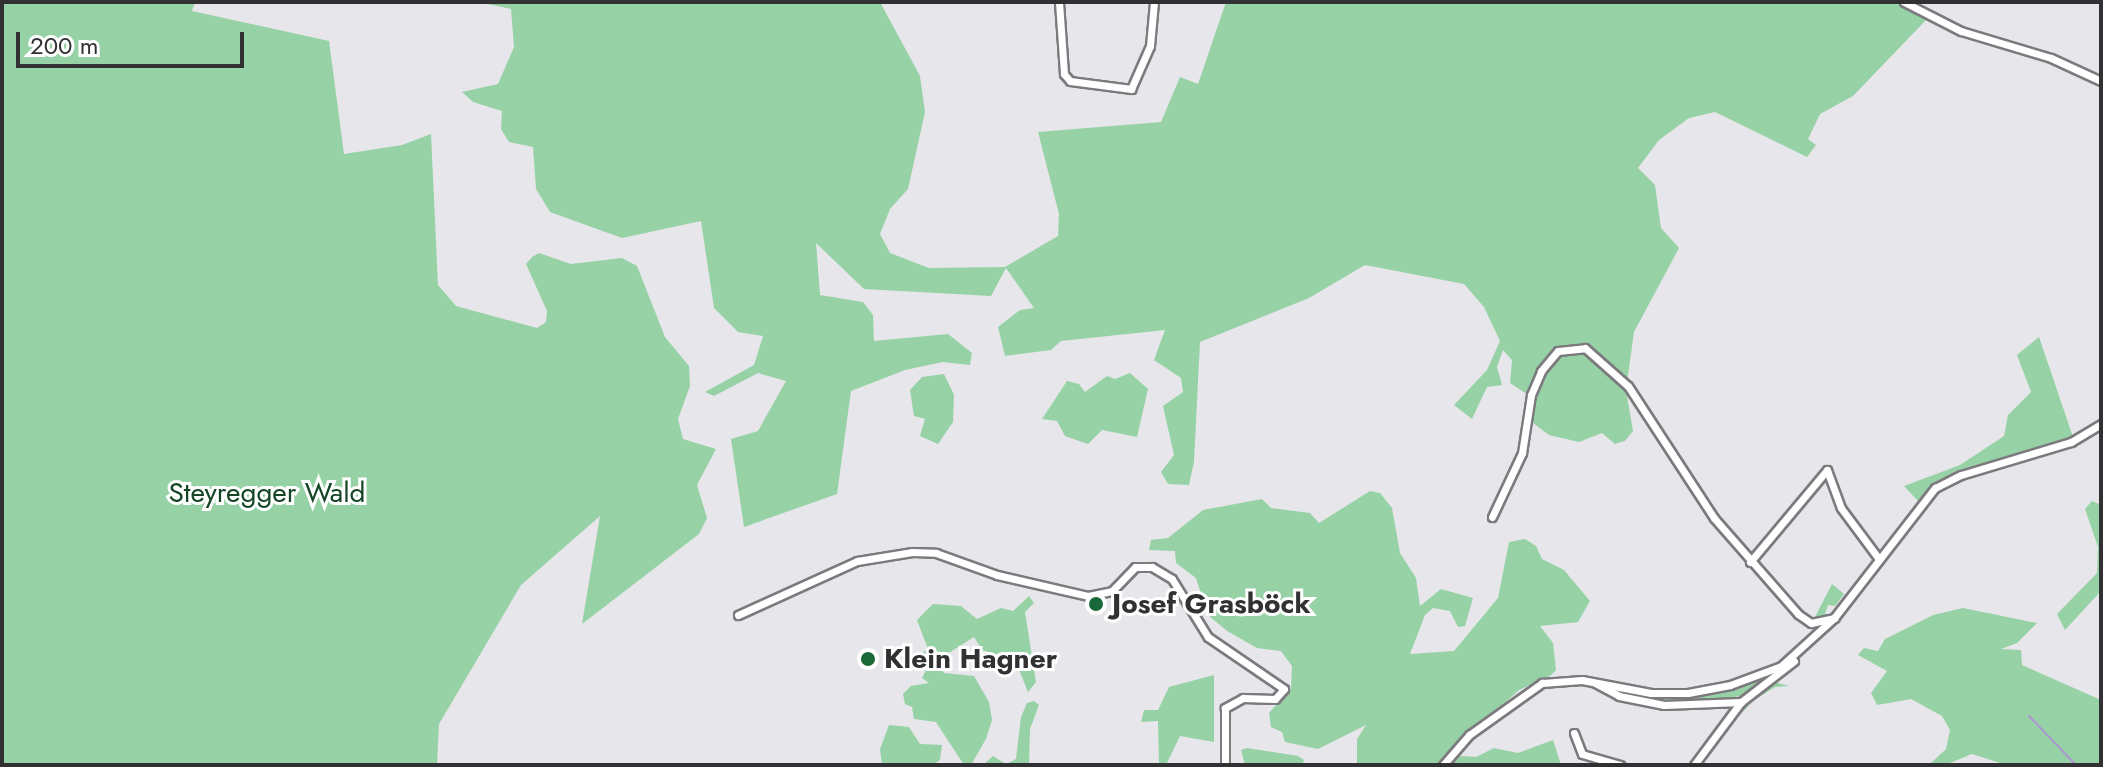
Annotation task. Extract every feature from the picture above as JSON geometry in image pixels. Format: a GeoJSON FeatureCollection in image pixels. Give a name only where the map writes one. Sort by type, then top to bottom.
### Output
{"type":"FeatureCollection","features":[{"type":"Feature","properties":{"kind":"street"},"geometry":{"type":"LineString","coordinates":[[1059,2],[1064,74],[1070,81],[1131,89],[1150,46],[1154,2]]}},
{"type":"Feature","properties":{"kind":"street"},"geometry":{"type":"LineString","coordinates":[[1904,2],[1961,31],[2051,58],[2101,81]]}},
{"type":"Feature","properties":{"kind":"street"},"geometry":{"type":"LineString","coordinates":[[1492,517],[1522,453],[1531,395],[1541,371],[1558,351],[1576,346],[1596,354],[1628,386],[1698,496],[1750,562],[1806,621],[1834,618]]}},
{"type":"Feature","properties":{"kind":"street"},"geometry":{"type":"LineString","coordinates":[[1694,765],[1741,702],[1794,658],[1834,618],[1935,488],[1976,470],[2071,442],[2101,424]]}},
{"type":"Feature","properties":{"kind":"street"},"geometry":{"type":"LineString","coordinates":[[1750,562],[1827,470],[1841,508],[1879,559]]}},
{"type":"Feature","properties":{"kind":"street"},"geometry":{"type":"LineString","coordinates":[[738,615],[857,561],[912,552],[936,553],[997,575],[1088,596],[1112,591],[1127,570],[1152,567],[1172,579],[1208,637],[1284,689],[1275,699],[1243,698],[1225,708],[1225,765]]}},
{"type":"Feature","properties":{"kind":"street"},"geometry":{"type":"LineString","coordinates":[[1443,765],[1469,735],[1531,688],[1559,680],[1594,681],[1651,693],[1688,693],[1749,680],[1794,658]]}},
{"type":"Feature","properties":{"kind":"street"},"geometry":{"type":"LineString","coordinates":[[1594,681],[1608,692],[1649,703],[1741,702]]}},
{"type":"Feature","properties":{"kind":"street"},"geometry":{"type":"LineString","coordinates":[[1574,733],[1582,754],[1620,765]]}},
{"type":"Feature","properties":{"kind":"green space","name":"Steyregger Wald"},"geometry":{"type":"Polygon","coordinates":[[[2,2],[195,2],[192,11],[329,41],[344,154],[402,145],[431,134],[438,285],[456,306],[537,328],[546,322],[547,311],[526,264],[532,257],[539,253],[571,264],[622,258],[637,266],[665,337],[689,366],[690,386],[678,419],[683,439],[716,449],[697,485],[707,518],[699,534],[582,624],[600,516],[521,585],[439,724],[437,765],[2,765],[2,2]]]}},
{"type":"Feature","properties":{"kind":"green space"},"geometry":{"type":"Polygon","coordinates":[[[478,2],[880,2],[920,76],[925,112],[908,189],[890,209],[880,234],[890,253],[929,268],[1005,267],[1058,236],[1059,214],[1038,132],[1161,122],[1180,77],[1198,84],[1226,2],[1896,2],[1926,20],[1853,96],[1820,114],[1808,139],[1816,145],[1807,157],[1715,112],[1689,118],[1659,140],[1638,168],[1655,185],[1661,228],[1679,248],[1634,332],[1626,390],[1633,431],[1625,441],[1615,444],[1602,433],[1579,442],[1549,435],[1529,420],[1533,398],[1510,383],[1512,360],[1503,350],[1497,367],[1502,385],[1487,387],[1472,419],[1454,405],[1487,370],[1500,341],[1484,307],[1464,284],[1365,265],[1309,298],[1200,342],[1194,462],[1189,485],[1168,484],[1161,472],[1174,455],[1163,406],[1183,392],[1181,378],[1154,360],[1165,330],[1061,341],[1051,350],[1005,356],[998,327],[1020,310],[1034,308],[1006,268],[991,296],[864,289],[816,243],[820,295],[863,302],[873,315],[874,341],[948,334],[972,353],[970,365],[943,362],[905,370],[851,391],[837,494],[744,527],[731,439],[758,431],[786,381],[758,373],[714,396],[705,392],[754,365],[763,336],[738,332],[714,308],[701,221],[622,238],[550,212],[536,189],[533,147],[509,142],[501,129],[502,111],[473,102],[462,92],[498,84],[514,47],[511,9],[478,2]]]}},
{"type":"Feature","properties":{"kind":"green space"},"geometry":{"type":"Polygon","coordinates":[[[2039,337],[2073,437],[1949,477],[1918,501],[1904,486],[1960,465],[2004,436],[2008,415],[2031,392],[2017,355],[2039,337]]]}},
{"type":"Feature","properties":{"kind":"green space"},"geometry":{"type":"Polygon","coordinates":[[[1130,373],[1148,389],[1137,437],[1102,430],[1088,444],[1065,436],[1057,421],[1042,419],[1067,381],[1079,384],[1085,392],[1107,376],[1115,379],[1130,373]]]}},
{"type":"Feature","properties":{"kind":"green space"},"geometry":{"type":"Polygon","coordinates":[[[944,374],[954,395],[953,422],[938,444],[920,436],[925,419],[914,416],[910,390],[922,377],[944,374]]]}},
{"type":"Feature","properties":{"kind":"green space"},"geometry":{"type":"Polygon","coordinates":[[[1370,491],[1380,493],[1392,508],[1400,553],[1416,578],[1420,606],[1441,589],[1473,598],[1465,626],[1458,627],[1450,611],[1433,608],[1425,615],[1410,654],[1454,651],[1498,598],[1509,542],[1525,539],[1536,546],[1542,559],[1564,570],[1590,601],[1578,622],[1540,626],[1553,643],[1556,670],[1550,676],[1519,690],[1447,755],[1476,757],[1494,748],[1518,753],[1553,740],[1561,765],[1357,765],[1357,739],[1366,725],[1318,749],[1285,742],[1282,732],[1271,727],[1269,713],[1291,688],[1292,666],[1281,651],[1257,648],[1227,631],[1208,615],[1196,578],[1176,563],[1175,551],[1149,550],[1151,540],[1168,538],[1203,510],[1262,499],[1271,508],[1310,513],[1319,523],[1370,491]]]}},
{"type":"Feature","properties":{"kind":"green space"},"geometry":{"type":"Polygon","coordinates":[[[2092,501],[2101,505],[2101,591],[2065,630],[2057,614],[2097,573],[2098,547],[2085,509],[2092,501]]]}},
{"type":"Feature","properties":{"kind":"green space"},"geometry":{"type":"Polygon","coordinates":[[[1832,584],[1844,594],[1835,606],[1828,605],[1825,614],[1830,616],[1814,619],[1832,584]]]}},
{"type":"Feature","properties":{"kind":"green space"},"geometry":{"type":"Polygon","coordinates":[[[1029,596],[1034,603],[1025,612],[1036,682],[1028,692],[1015,660],[982,650],[974,637],[947,654],[933,650],[931,657],[944,673],[974,676],[989,702],[992,720],[986,739],[971,765],[964,765],[936,722],[914,719],[912,707],[905,704],[903,694],[911,686],[929,683],[922,678],[926,670],[920,654],[928,649],[917,620],[933,604],[961,606],[977,619],[1001,608],[1013,611],[1029,596]]]}},
{"type":"Feature","properties":{"kind":"green space"},"geometry":{"type":"Polygon","coordinates":[[[1963,608],[2037,623],[2017,643],[2001,649],[2021,650],[2022,665],[2101,700],[2101,765],[2006,765],[1972,754],[1945,765],[1929,765],[1946,749],[1950,730],[1942,716],[1911,699],[1877,705],[1871,693],[1887,671],[1858,655],[1864,648],[1878,651],[1885,639],[1933,615],[1963,608]]]}},
{"type":"Feature","properties":{"kind":"green space"},"geometry":{"type":"Polygon","coordinates":[[[1787,666],[1747,695],[1686,705],[1624,696],[1599,685],[1680,698],[1749,683],[1787,666]]]}},
{"type":"Feature","properties":{"kind":"green space"},"geometry":{"type":"Polygon","coordinates":[[[1214,675],[1214,742],[1180,736],[1166,765],[1159,765],[1158,721],[1141,722],[1144,710],[1158,710],[1169,687],[1214,675]]]}},
{"type":"Feature","properties":{"kind":"green space"},"geometry":{"type":"Polygon","coordinates":[[[1774,682],[1789,686],[1775,687],[1753,701],[1710,747],[1741,706],[1774,682]]]}},
{"type":"Feature","properties":{"kind":"green space"},"geometry":{"type":"Polygon","coordinates":[[[1034,701],[1039,705],[1030,729],[1029,765],[983,765],[993,756],[1006,764],[1016,759],[1021,717],[1027,703],[1034,701]]]}},
{"type":"Feature","properties":{"kind":"green space"},"geometry":{"type":"Polygon","coordinates":[[[889,725],[909,727],[920,744],[942,745],[940,760],[933,765],[882,765],[880,749],[889,725]]]}},
{"type":"Feature","properties":{"kind":"green space"},"geometry":{"type":"Polygon","coordinates":[[[1247,748],[1298,756],[1304,760],[1302,765],[1245,765],[1241,750],[1247,748]]]}},
{"type":"Feature","properties":{"kind":"waterway"},"geometry":{"type":"LineString","coordinates":[[2029,716],[2076,765]]}},
{"type":"Feature","properties":{"kind":"place","name":"Josef Grasböck"},"geometry":{"type":"Point","coordinates":[1096,604]}},
{"type":"Feature","properties":{"kind":"place","name":"Klein Hagner"},"geometry":{"type":"Point","coordinates":[868,659]}}]}
